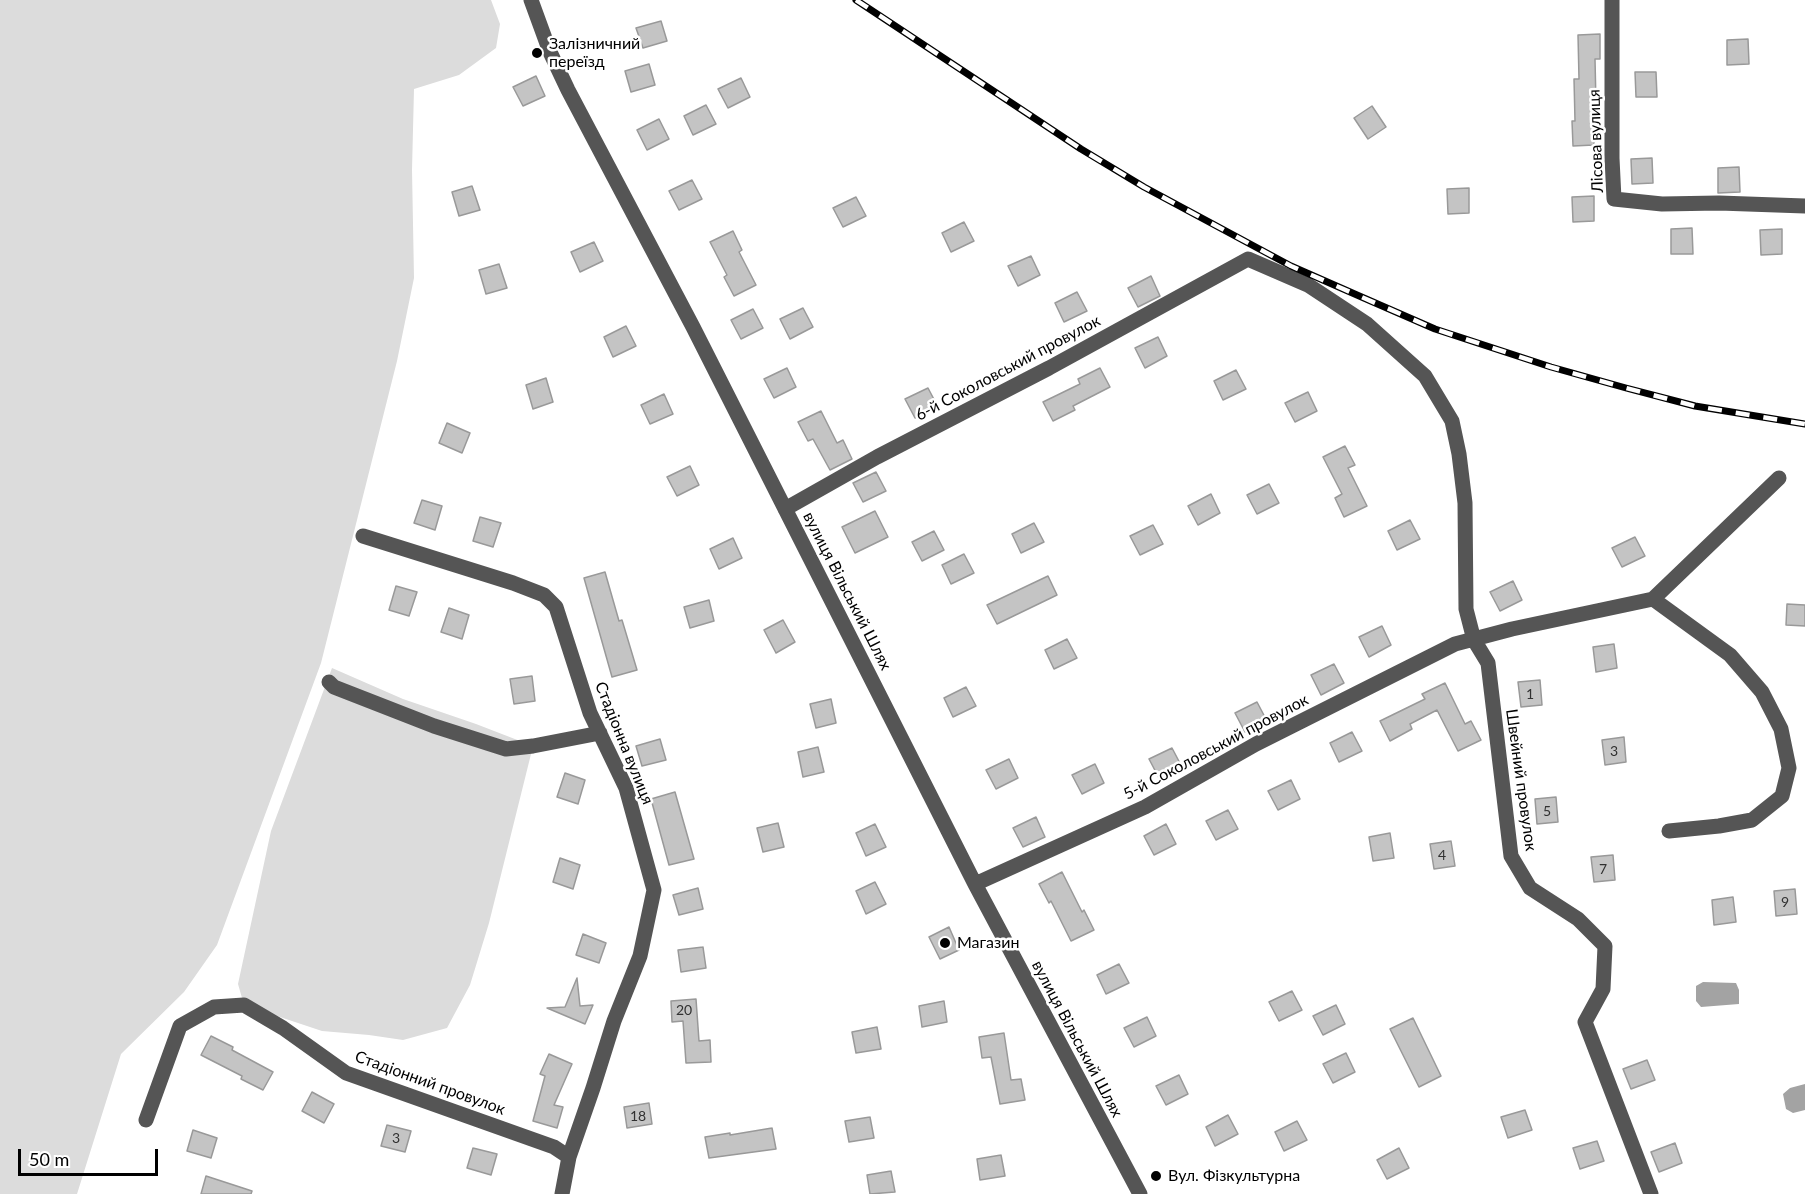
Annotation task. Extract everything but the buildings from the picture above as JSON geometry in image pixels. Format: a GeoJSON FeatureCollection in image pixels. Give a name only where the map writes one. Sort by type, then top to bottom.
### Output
{"type":"FeatureCollection","features":[{"type":"Feature","properties":{"kind":"street","name":"вулиця Вільський Шлях"},"geometry":{"type":"LineString","coordinates":[[531,0],[546,43],[568,90],[693,327],[975,884],[1140,1194]]}},
{"type":"Feature","properties":{"kind":"street","name":"Лісова вулиця"},"geometry":{"type":"LineString","coordinates":[[1612,0],[1614,199],[1662,204],[1805,206]]}},
{"type":"Feature","properties":{"kind":"street","name":"6-й Соколовський провулок"},"geometry":{"type":"LineString","coordinates":[[785,509],[877,457],[1048,368],[1248,259]]}},
{"type":"Feature","properties":{"kind":"street","name":"Швейний провулок"},"geometry":{"type":"LineString","coordinates":[[1248,259],[1308,285],[1367,324],[1425,376],[1452,421],[1465,503],[1466,609],[1474,640],[1488,663],[1511,856],[1530,888],[1578,919],[1605,946],[1603,989],[1585,1022],[1651,1194]]}},
{"type":"Feature","properties":{"kind":"street"},"geometry":{"type":"LineString","coordinates":[[1669,831],[1752,820],[1782,796],[1789,768],[1781,729],[1762,692],[1730,655],[1653,599],[1779,478]]}},
{"type":"Feature","properties":{"kind":"street","name":"Стадіонна вулиця"},"geometry":{"type":"LineString","coordinates":[[363,536],[513,583],[544,595],[556,607],[590,713],[626,788],[654,890],[640,956],[614,1021],[594,1088],[569,1157],[562,1194]]}},
{"type":"Feature","properties":{"kind":"street","name":"5-й Соколовський провулок"},"geometry":{"type":"LineString","coordinates":[[975,884],[1145,807],[1256,744],[1455,644],[1512,629],[1653,599]]}},
{"type":"Feature","properties":{"kind":"street"},"geometry":{"type":"LineString","coordinates":[[329,682],[334,687],[434,726],[506,749],[600,733]]}},
{"type":"Feature","properties":{"kind":"street","name":"Стадіонний провулок"},"geometry":{"type":"LineString","coordinates":[[146,1120],[180,1026],[214,1007],[244,1005],[283,1028],[346,1073],[554,1148],[569,1157]]}},
{"type":"Feature","properties":{"kind":"shaded area"},"geometry":{"type":"Polygon","coordinates":[[[0,0],[491,0],[500,24],[496,48],[459,75],[414,89],[412,170],[414,278],[397,361],[321,663],[217,945],[184,992],[121,1054],[77,1194],[0,1194],[0,0]]]}},
{"type":"Feature","properties":{"kind":"shaded area"},"geometry":{"type":"Polygon","coordinates":[[[332,668],[403,699],[533,746],[489,923],[470,985],[447,1028],[403,1040],[322,1031],[244,1005],[238,984],[271,831],[332,668]]]}},
{"type":"Feature","properties":{"kind":"shaded area"},"geometry":{"type":"Polygon","coordinates":[[[1703,982],[1736,983],[1739,990],[1739,1004],[1701,1007],[1696,1001],[1696,986],[1703,982]]]}},
{"type":"Feature","properties":{"kind":"shaded area"},"geometry":{"type":"Polygon","coordinates":[[[1805,1084],[1805,1110],[1793,1113],[1786,1109],[1783,1094],[1790,1088],[1805,1084]]]}},
{"type":"Feature","properties":{"kind":"railway"},"geometry":{"type":"LineString","coordinates":[[856,0],[1081,149],[1144,187],[1291,266],[1435,329],[1551,367],[1695,406],[1805,424]]}},
{"type":"Feature","properties":{"kind":"place","name":"Залізничний переїзд"},"geometry":{"type":"Point","coordinates":[537,53]}},
{"type":"Feature","properties":{"kind":"place","name":"Магазин"},"geometry":{"type":"Point","coordinates":[945,943]}},
{"type":"Feature","properties":{"kind":"place","name":"Вул. Фізкультурна"},"geometry":{"type":"Point","coordinates":[1156,1176]}}]}
